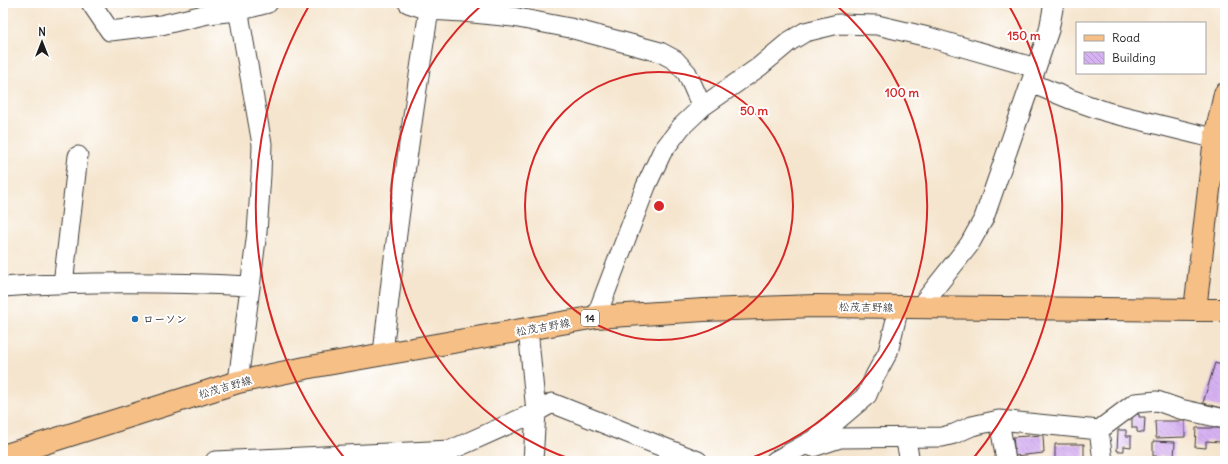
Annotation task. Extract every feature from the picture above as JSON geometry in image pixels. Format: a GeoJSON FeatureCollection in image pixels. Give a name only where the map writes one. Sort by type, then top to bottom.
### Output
{"type":"FeatureCollection","features":[{"type":"Feature","properties":{"kind":"main road"},"geometry":{"type":"LineString","coordinates":[[1194,310],[1220,139],[1225,94]]}},
{"type":"Feature","properties":{"kind":"main road","name":"松茂吉野線"},"geometry":{"type":"LineString","coordinates":[[3,456],[238,382],[310,366],[596,317],[704,310],[815,306],[1225,310]]}},
{"type":"Feature","properties":{"kind":"street"},"geometry":{"type":"LineString","coordinates":[[91,3],[110,31],[161,25],[238,7],[268,3]]}},
{"type":"Feature","properties":{"kind":"street"},"geometry":{"type":"LineString","coordinates":[[408,3],[429,10],[513,17],[570,28],[660,52],[675,60],[686,73],[702,107]]}},
{"type":"Feature","properties":{"kind":"street"},"geometry":{"type":"LineString","coordinates":[[815,449],[867,395],[909,307],[969,245],[984,218],[1049,30],[1054,3]]}},
{"type":"Feature","properties":{"kind":"street"},"geometry":{"type":"LineString","coordinates":[[238,7],[262,144],[258,225],[238,382]]}},
{"type":"Feature","properties":{"kind":"street"},"geometry":{"type":"LineString","coordinates":[[382,354],[392,265],[429,10]]}},
{"type":"Feature","properties":{"kind":"street"},"geometry":{"type":"LineString","coordinates":[[596,317],[646,186],[662,152],[681,127],[702,107],[759,67],[790,41],[805,32],[838,24],[877,25],[913,33],[1034,76],[1070,100],[1107,112],[1220,139]]}},
{"type":"Feature","properties":{"kind":"street"},"geometry":{"type":"LineString","coordinates":[[63,284],[78,156]]}},
{"type":"Feature","properties":{"kind":"street"},"geometry":{"type":"LineString","coordinates":[[3,287],[63,284],[157,283],[250,286]]}},
{"type":"Feature","properties":{"kind":"street"},"geometry":{"type":"LineString","coordinates":[[528,329],[536,412],[533,461]]}},
{"type":"Feature","properties":{"kind":"street"},"geometry":{"type":"LineString","coordinates":[[775,461],[815,449],[840,438],[942,437],[954,434],[972,426],[999,420],[1100,430],[1135,404],[1157,401],[1225,419]]}},
{"type":"Feature","properties":{"kind":"street"},"geometry":{"type":"LineString","coordinates":[[215,461],[404,456],[451,450],[536,412],[552,403],[698,461]]}},
{"type":"Feature","properties":{"kind":"street"},"geometry":{"type":"LineString","coordinates":[[999,420],[1006,461]]}},
{"type":"Feature","properties":{"kind":"street"},"geometry":{"type":"LineString","coordinates":[[1100,430],[1103,461]]}},
{"type":"Feature","properties":{"kind":"street"},"geometry":{"type":"LineString","coordinates":[[905,437],[910,461]]}},
{"type":"Feature","properties":{"kind":"building"},"geometry":{"type":"Polygon","coordinates":[[[1215,363],[1225,366],[1225,400],[1222,408],[1203,403],[1215,363]]]}},
{"type":"Feature","properties":{"kind":"building"},"geometry":{"type":"Polygon","coordinates":[[[1132,414],[1139,414],[1139,417],[1145,417],[1144,433],[1137,432],[1137,428],[1132,428],[1132,414]]]}},
{"type":"Feature","properties":{"kind":"building"},"geometry":{"type":"Polygon","coordinates":[[[1155,421],[1185,421],[1185,437],[1156,438],[1155,421]]]}},
{"type":"Feature","properties":{"kind":"building"},"geometry":{"type":"Polygon","coordinates":[[[1196,428],[1222,428],[1222,442],[1206,441],[1206,448],[1195,447],[1196,428]]]}},
{"type":"Feature","properties":{"kind":"building"},"geometry":{"type":"Polygon","coordinates":[[[1118,430],[1126,430],[1126,436],[1131,436],[1131,447],[1124,446],[1124,451],[1117,451],[1118,430]]]}},
{"type":"Feature","properties":{"kind":"building"},"geometry":{"type":"Polygon","coordinates":[[[1043,435],[1044,453],[1015,456],[1013,437],[1043,435]]]}},
{"type":"Feature","properties":{"kind":"building"},"geometry":{"type":"Polygon","coordinates":[[[1153,441],[1175,442],[1174,457],[1153,456],[1153,441]]]}},
{"type":"Feature","properties":{"kind":"building"},"geometry":{"type":"Polygon","coordinates":[[[1055,444],[1084,444],[1084,460],[1055,460],[1055,444]]]}},
{"type":"Feature","properties":{"kind":"place","name":"ローソン"},"geometry":{"type":"Point","coordinates":[135,319]}}]}
